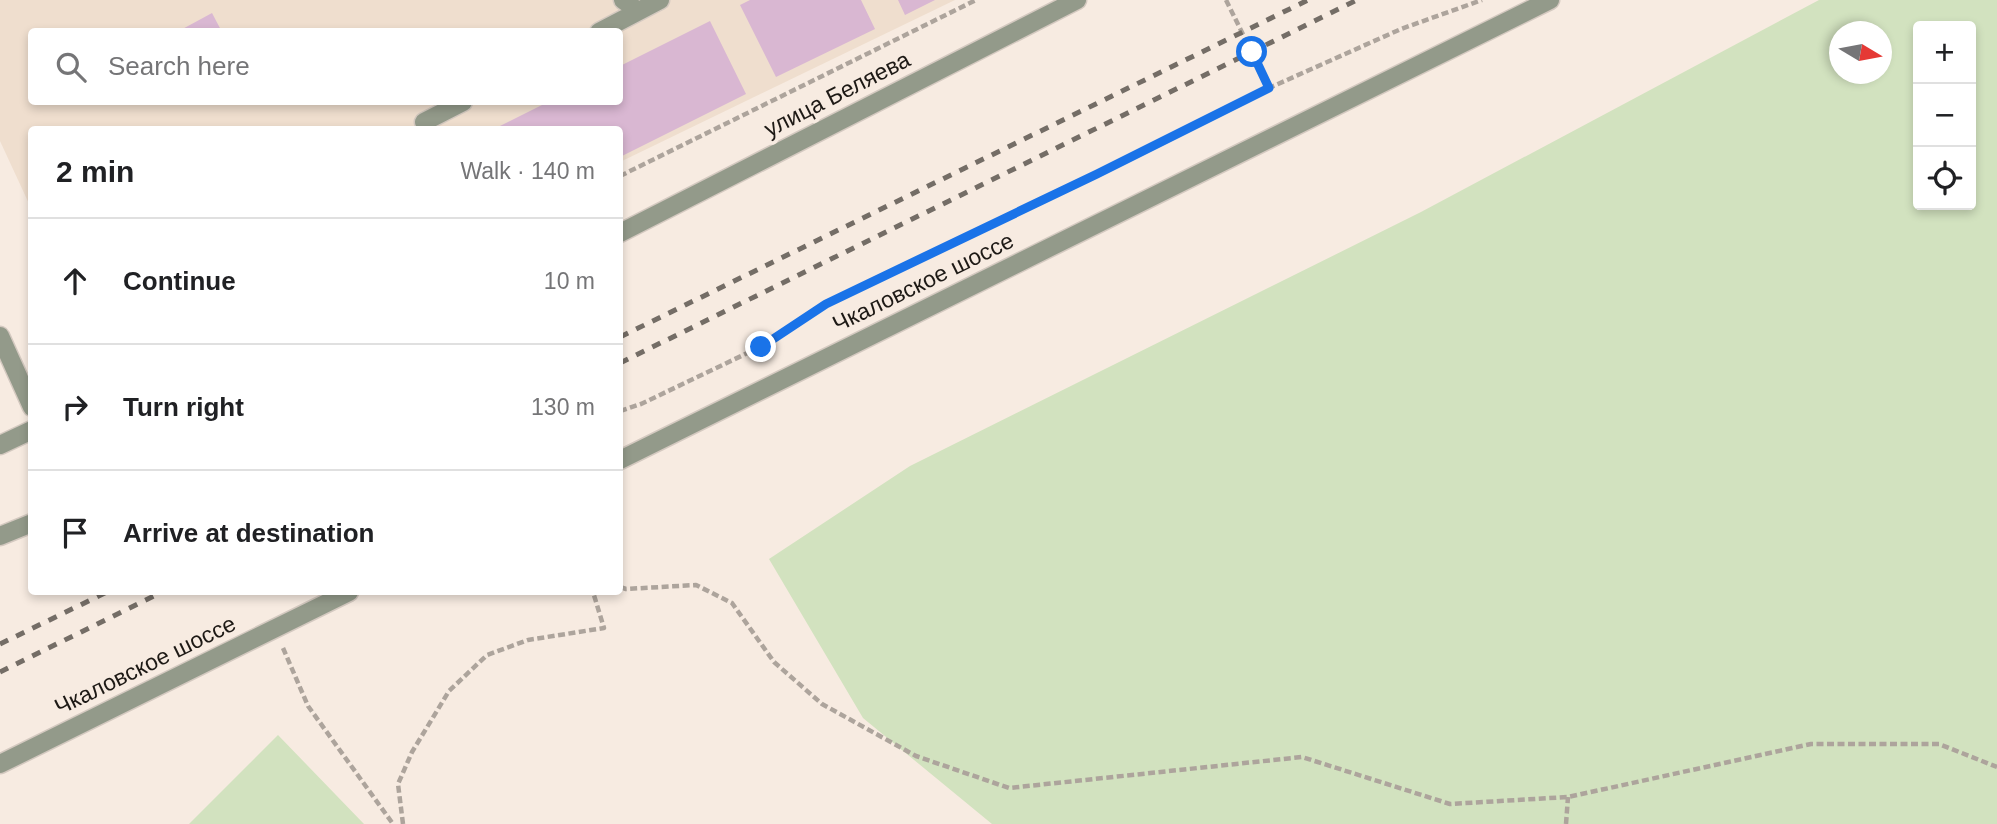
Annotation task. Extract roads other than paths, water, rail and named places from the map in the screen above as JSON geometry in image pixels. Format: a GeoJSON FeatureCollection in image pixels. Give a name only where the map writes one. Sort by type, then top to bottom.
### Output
{"type":"FeatureCollection","features":[{"type":"Feature","properties":{"kind":"street"},"geometry":{"type":"LineString","coordinates":[[623,0],[638,11]]}},
{"type":"Feature","properties":{"kind":"street"},"geometry":{"type":"LineString","coordinates":[[606,28],[660,0]]}},
{"type":"Feature","properties":{"kind":"street","name":"улица Беляева"},"geometry":{"type":"LineString","coordinates":[[623,231],[1076,0]]}},
{"type":"Feature","properties":{"kind":"street","name":"Чкаловское шоссе"},"geometry":{"type":"LineString","coordinates":[[623,459],[1550,0]]}},
{"type":"Feature","properties":{"kind":"street"},"geometry":{"type":"LineString","coordinates":[[424,122],[457,105]]}},
{"type":"Feature","properties":{"kind":"street"},"geometry":{"type":"LineString","coordinates":[[0,336],[28,398]]}},
{"type":"Feature","properties":{"kind":"street"},"geometry":{"type":"LineString","coordinates":[[0,445],[28,432]]}},
{"type":"Feature","properties":{"kind":"street"},"geometry":{"type":"LineString","coordinates":[[0,536],[28,525]]}},
{"type":"Feature","properties":{"kind":"street","name":"Чкаловское шоссе"},"geometry":{"type":"LineString","coordinates":[[0,764],[343,595]]}},
{"type":"Feature","properties":{"kind":"railway"},"geometry":{"type":"LineString","coordinates":[[623,336],[1308,0]]}},
{"type":"Feature","properties":{"kind":"railway"},"geometry":{"type":"LineString","coordinates":[[623,362],[1357,0]]}},
{"type":"Feature","properties":{"kind":"railway"},"geometry":{"type":"LineString","coordinates":[[0,644],[101,595]]}},
{"type":"Feature","properties":{"kind":"railway"},"geometry":{"type":"LineString","coordinates":[[0,672],[156,595]]}}]}
